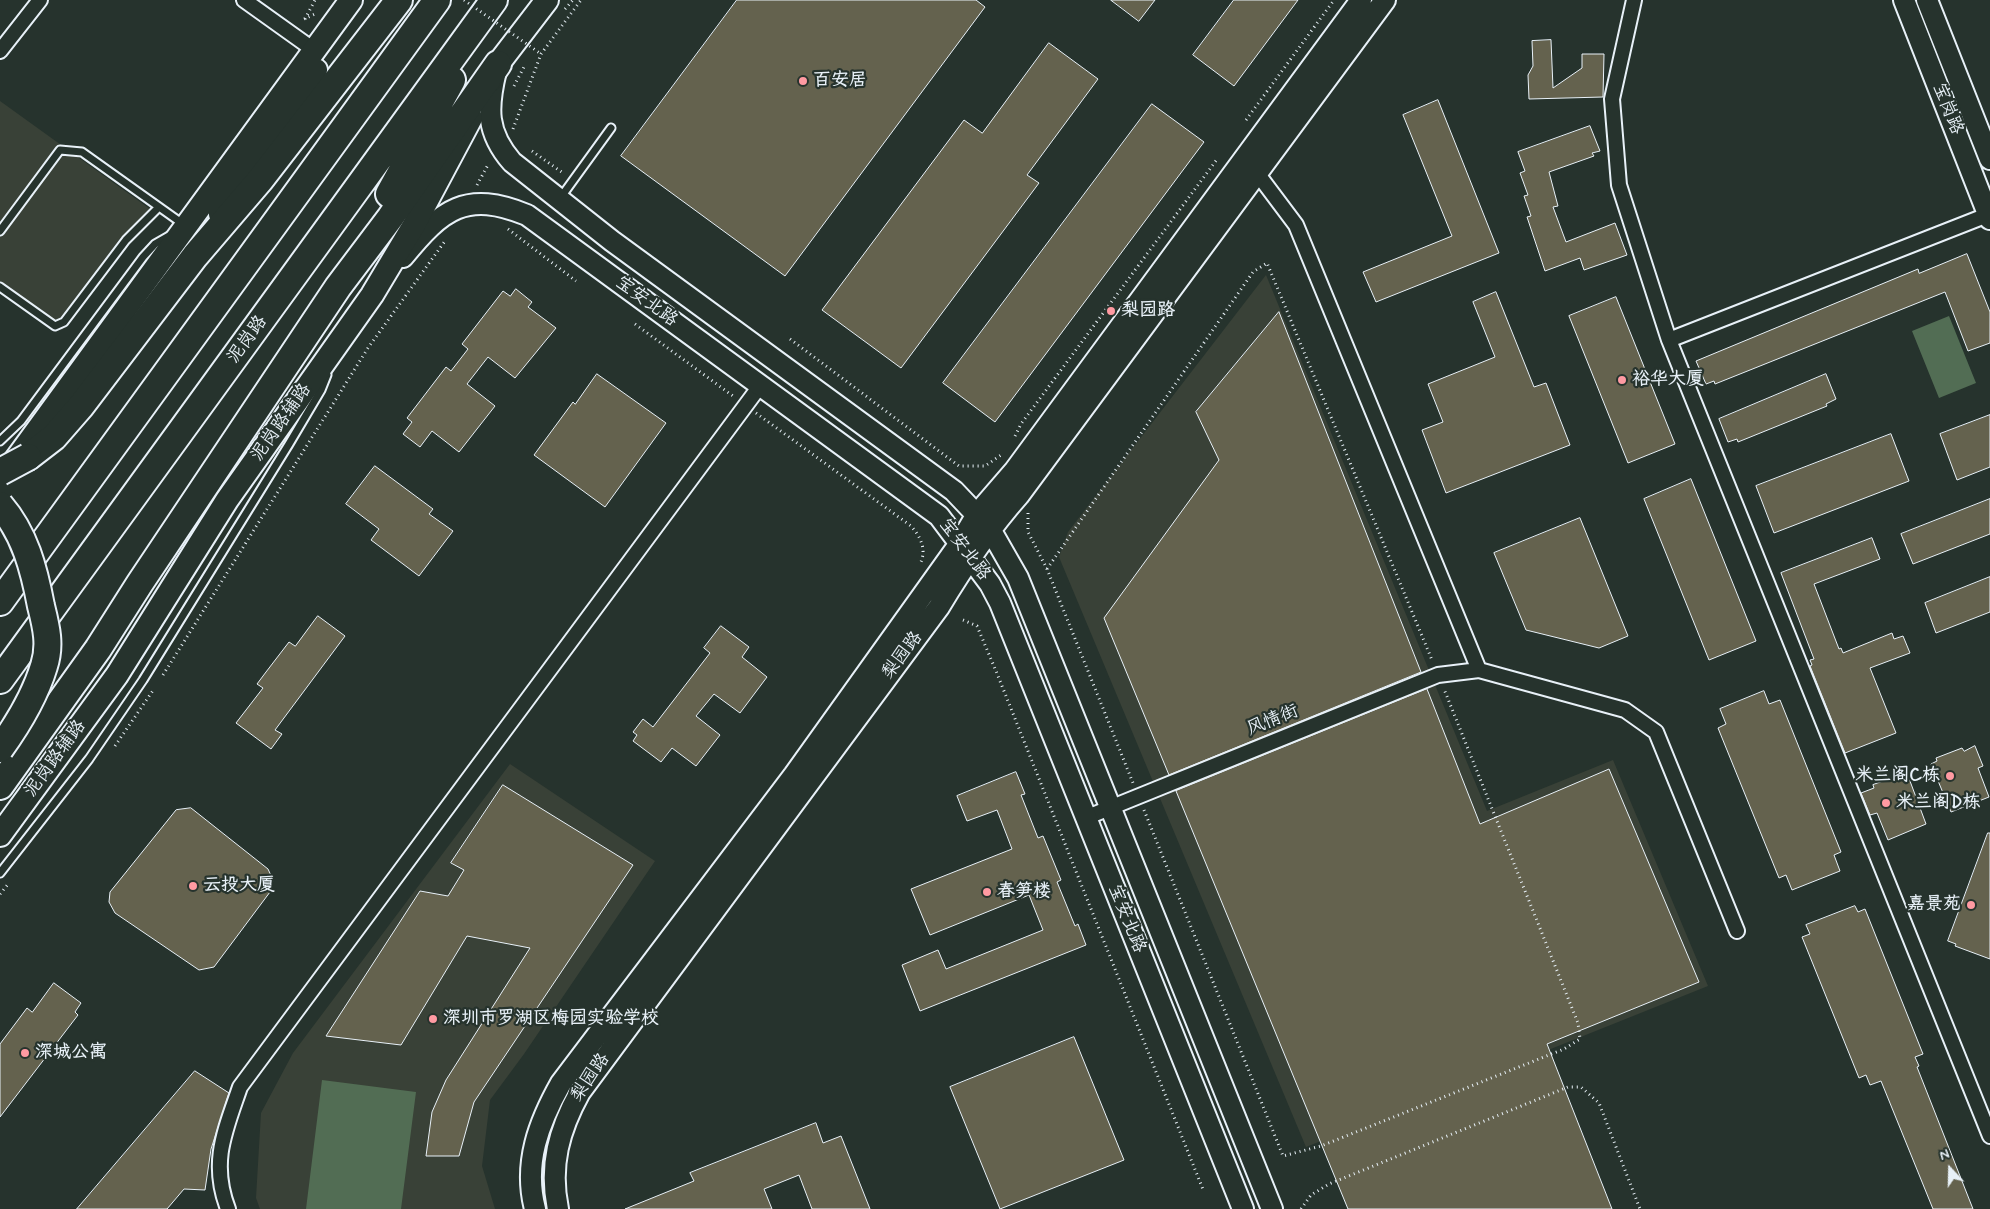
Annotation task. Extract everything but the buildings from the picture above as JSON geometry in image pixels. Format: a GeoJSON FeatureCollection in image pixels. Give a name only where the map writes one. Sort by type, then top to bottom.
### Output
{"type":"FeatureCollection","features":[{"type":"Feature","properties":{"kind":"highway"},"geometry":{"type":"LineString","coordinates":[[0,472],[32,445],[54,437],[81,406],[195,256],[260,180],[399,0]]}},
{"type":"Feature","properties":{"kind":"highway"},"geometry":{"type":"LineString","coordinates":[[0,602],[436,0]]}},
{"type":"Feature","properties":{"kind":"highway","name":"泥岗路"},"geometry":{"type":"LineString","coordinates":[[0,680],[494,0]]}},
{"type":"Feature","properties":{"kind":"highway"},"geometry":{"type":"LineString","coordinates":[[338,287],[451,83],[463,42]]}},
{"type":"Feature","properties":{"kind":"highway"},"geometry":{"type":"LineString","coordinates":[[0,786],[98,649],[338,287],[390,218],[498,64]]}},
{"type":"Feature","properties":{"kind":"highway"},"geometry":{"type":"LineString","coordinates":[[0,505],[15,525],[31,563],[48,633],[45,665],[18,725],[0,750]]}},
{"type":"Feature","properties":{"kind":"highway"},"geometry":{"type":"LineString","coordinates":[[0,571],[46,540]]}},
{"type":"Feature","properties":{"kind":"main road"},"geometry":{"type":"LineString","coordinates":[[0,481],[32,445],[186,226],[351,0]]}},
{"type":"Feature","properties":{"kind":"main road"},"geometry":{"type":"LineString","coordinates":[[195,256],[229,198],[320,65],[356,0]]}},
{"type":"Feature","properties":{"kind":"main road","name":"泥岗路辅路"},"geometry":{"type":"LineString","coordinates":[[0,835],[117,675],[227,500],[372,296],[414,225],[498,64],[554,7]]}},
{"type":"Feature","properties":{"kind":"main road"},"geometry":{"type":"LineString","coordinates":[[0,457],[32,445]]}},
{"type":"Feature","properties":{"kind":"street"},"geometry":{"type":"LineString","coordinates":[[0,51],[40,0]]}},
{"type":"Feature","properties":{"kind":"street"},"geometry":{"type":"LineString","coordinates":[[244,0],[314,50]]}},
{"type":"Feature","properties":{"kind":"street","name":"梨园路"},"geometry":{"type":"LineString","coordinates":[[534,1209],[531,1174],[534,1145],[543,1114],[561,1083],[965,549],[984,521],[1025,487],[1249,167],[1361,0]]}},
{"type":"Feature","properties":{"kind":"street","name":"梨园路"},"geometry":{"type":"LineString","coordinates":[[1249,167],[1385,0]]}},
{"type":"Feature","properties":{"kind":"street"},"geometry":{"type":"LineString","coordinates":[[1634,0],[1612,99],[1619,185],[1669,340],[1990,1136]]}},
{"type":"Feature","properties":{"kind":"street","name":"宝岗路"},"geometry":{"type":"LineString","coordinates":[[1904,0],[1989,216]]}},
{"type":"Feature","properties":{"kind":"street","name":"宝岗路"},"geometry":{"type":"LineString","coordinates":[[1927,0],[1990,159]]}},
{"type":"Feature","properties":{"kind":"street","name":"宝安北路"},"geometry":{"type":"LineString","coordinates":[[498,64],[490,98],[489,115],[500,148],[512,162],[612,241],[948,486],[984,521],[1018,578],[1112,806],[1272,1209]]}},
{"type":"Feature","properties":{"kind":"street"},"geometry":{"type":"LineString","coordinates":[[1249,167],[1296,225],[1479,670],[1625,710],[1656,732],[1737,931]]}},
{"type":"Feature","properties":{"kind":"street","name":"宝安北路"},"geometry":{"type":"LineString","coordinates":[[372,296],[416,241],[450,210],[490,204],[506,207],[528,215],[939,516],[990,584],[1000,603],[1243,1209]]}},
{"type":"Feature","properties":{"kind":"street"},"geometry":{"type":"LineString","coordinates":[[1669,340],[1989,216]]}},
{"type":"Feature","properties":{"kind":"street"},"geometry":{"type":"LineString","coordinates":[[228,1209],[221,1190],[220,1144],[240,1086],[760,386]]}},
{"type":"Feature","properties":{"kind":"street","name":"梨园路"},"geometry":{"type":"LineString","coordinates":[[558,1209],[554,1169],[558,1142],[567,1115],[580,1092],[939,607],[965,549]]}},
{"type":"Feature","properties":{"kind":"street","name":"风情街"},"geometry":{"type":"LineString","coordinates":[[1085,818],[1438,675],[1479,670]]}},
{"type":"Feature","properties":{"kind":"lane"},"geometry":{"type":"LineString","coordinates":[[559,200],[611,128]]}},
{"type":"Feature","properties":{"kind":"lane"},"geometry":{"type":"LineString","coordinates":[[0,231],[60,150],[82,152],[186,226],[150,250],[21,421],[0,441]]}},
{"type":"Feature","properties":{"kind":"lane"},"geometry":{"type":"LineString","coordinates":[[0,287],[55,326],[64,322],[126,240],[159,207]]}},
{"type":"Feature","properties":{"kind":"lane"},"geometry":{"type":"LineString","coordinates":[[0,873],[89,759],[143,680],[321,390],[344,335]]}},
{"type":"Feature","properties":{"kind":"path"},"geometry":{"type":"LineString","coordinates":[[304,19],[315,0]]}},
{"type":"Feature","properties":{"kind":"path"},"geometry":{"type":"LineString","coordinates":[[464,0],[541,54]]}},
{"type":"Feature","properties":{"kind":"path"},"geometry":{"type":"LineString","coordinates":[[554,7],[573,0]]}},
{"type":"Feature","properties":{"kind":"path"},"geometry":{"type":"LineString","coordinates":[[515,122],[541,54],[581,0]]}},
{"type":"Feature","properties":{"kind":"path"},"geometry":{"type":"LineString","coordinates":[[1246,120],[1334,0]]}},
{"type":"Feature","properties":{"kind":"path"},"geometry":{"type":"LineString","coordinates":[[533,52],[539,45]]}},
{"type":"Feature","properties":{"kind":"path"},"geometry":{"type":"LineString","coordinates":[[510,94],[528,60]]}},
{"type":"Feature","properties":{"kind":"path"},"geometry":{"type":"LineString","coordinates":[[508,130],[510,134]]}},
{"type":"Feature","properties":{"kind":"path"},"geometry":{"type":"LineString","coordinates":[[525,146],[563,173]]}},
{"type":"Feature","properties":{"kind":"path"},"geometry":{"type":"LineString","coordinates":[[1013,439],[1021,424],[1218,158]]}},
{"type":"Feature","properties":{"kind":"path"},"geometry":{"type":"LineString","coordinates":[[477,185],[491,161]]}},
{"type":"Feature","properties":{"kind":"path"},"geometry":{"type":"LineString","coordinates":[[505,228],[576,281]]}},
{"type":"Feature","properties":{"kind":"path"},"geometry":{"type":"LineString","coordinates":[[1032,505],[1027,520],[1028,532],[1047,569],[1283,1156],[1320,1146],[1555,1052],[1580,1038],[1578,1022],[1438,675],[1267,262],[1253,272],[1047,569]]}},
{"type":"Feature","properties":{"kind":"path"},"geometry":{"type":"LineString","coordinates":[[635,324],[910,526],[923,544],[924,556],[918,568]]}},
{"type":"Feature","properties":{"kind":"path"},"geometry":{"type":"LineString","coordinates":[[790,339],[959,466],[986,466],[1004,452]]}},
{"type":"Feature","properties":{"kind":"path"},"geometry":{"type":"LineString","coordinates":[[962,620],[977,626],[1204,1192]]}},
{"type":"Feature","properties":{"kind":"path"},"geometry":{"type":"LineString","coordinates":[[1301,1209],[1311,1195],[1329,1184],[1568,1087],[1581,1087],[1598,1103],[1640,1209]]}},
{"type":"Feature","properties":{"kind":"shaded area"},"geometry":{"type":"Polygon","coordinates":[[[0,101],[150,209],[62,330],[0,286],[0,101]]]}},
{"type":"Feature","properties":{"kind":"shaded area"},"geometry":{"type":"Polygon","coordinates":[[[1266,275],[1487,811],[1613,760],[1708,986],[1306,1147],[1059,557],[1068,532],[1266,275]]]}},
{"type":"Feature","properties":{"kind":"shaded area","name":"深圳市罗湖区梅园实验学校"},"geometry":{"type":"Polygon","coordinates":[[[510,764],[655,861],[524,1054],[490,1100],[482,1166],[495,1209],[260,1209],[256,1198],[261,1113],[293,1053],[510,764]]]}},
{"type":"Feature","properties":{"kind":"green space"},"geometry":{"type":"Polygon","coordinates":[[[1949,316],[1976,383],[1939,398],[1912,331],[1949,316]]]}},
{"type":"Feature","properties":{"kind":"green space"},"geometry":{"type":"Polygon","coordinates":[[[322,1080],[416,1092],[401,1209],[306,1209],[322,1080]]]}},
{"type":"Feature","properties":{"kind":"place","name":"百安居"},"geometry":{"type":"Point","coordinates":[803,81]}},
{"type":"Feature","properties":{"kind":"place","name":"梨园路"},"geometry":{"type":"Point","coordinates":[1111,311]}},
{"type":"Feature","properties":{"kind":"place","name":"裕华大厦"},"geometry":{"type":"Point","coordinates":[1622,380]}},
{"type":"Feature","properties":{"kind":"place","name":"米兰阁C栋"},"geometry":{"type":"Point","coordinates":[1950,776]}},
{"type":"Feature","properties":{"kind":"place","name":"米兰阁D栋"},"geometry":{"type":"Point","coordinates":[1886,803]}},
{"type":"Feature","properties":{"kind":"place","name":"云投大厦"},"geometry":{"type":"Point","coordinates":[193,886]}},
{"type":"Feature","properties":{"kind":"place","name":"春笋楼"},"geometry":{"type":"Point","coordinates":[987,892]}},
{"type":"Feature","properties":{"kind":"place","name":"嘉景苑"},"geometry":{"type":"Point","coordinates":[1971,905]}},
{"type":"Feature","properties":{"kind":"place","name":"深圳市罗湖区梅园实验学校"},"geometry":{"type":"Point","coordinates":[433,1019]}},
{"type":"Feature","properties":{"kind":"place","name":"深城公寓"},"geometry":{"type":"Point","coordinates":[25,1053]}}]}
